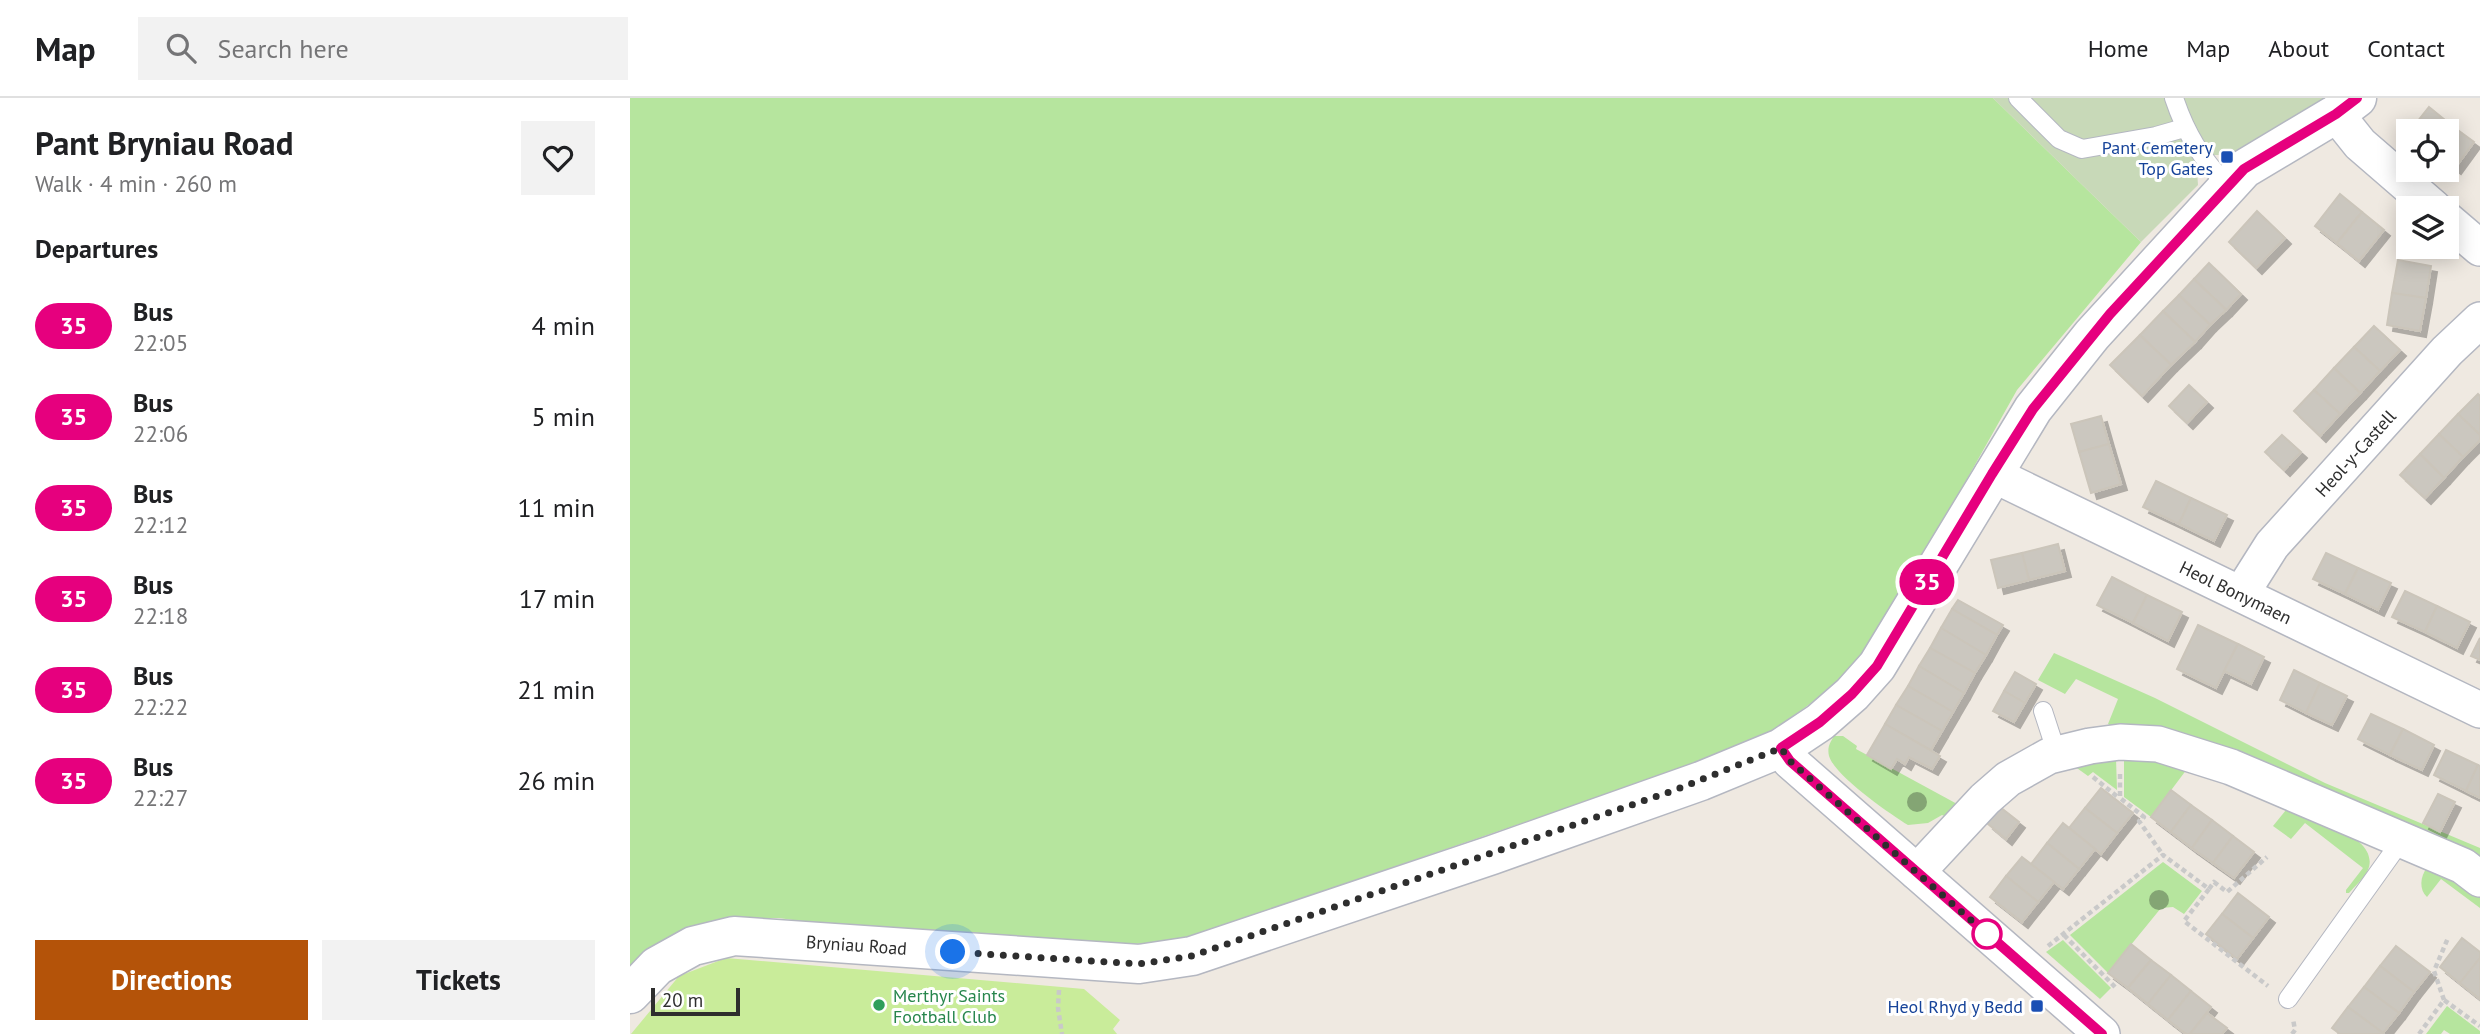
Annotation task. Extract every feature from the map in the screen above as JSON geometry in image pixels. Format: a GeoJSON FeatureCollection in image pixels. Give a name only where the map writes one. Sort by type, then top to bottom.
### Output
{"type":"FeatureCollection","features":[{"type":"Feature","properties":{"kind":"street","name":"Bryniau Road"},"geometry":{"type":"LineString","coordinates":[[630,994],[657,966],[693,946],[734,936],[1139,964],[1192,956],[1675,790],[1781,748],[1820,722],[1852,694],[1877,666],[2033,409],[2092,335],[2244,169],[2347,106]]}},
{"type":"Feature","properties":{"kind":"street"},"geometry":{"type":"LineString","coordinates":[[2347,106],[2360,144],[2420,196]]}},
{"type":"Feature","properties":{"kind":"street"},"geometry":{"type":"LineString","coordinates":[[2459,230],[2480,248]]}},
{"type":"Feature","properties":{"kind":"street","name":"Heol-y-Castell"},"geometry":{"type":"LineString","coordinates":[[2241,594],[2272,545],[2447,351],[2480,320]]}},
{"type":"Feature","properties":{"kind":"street","name":"Heol Bonymaen"},"geometry":{"type":"LineString","coordinates":[[1992,474],[2480,710]]}},
{"type":"Feature","properties":{"kind":"street"},"geometry":{"type":"LineString","coordinates":[[1917,873],[2008,779],[2049,756],[2120,742],[2158,744],[2231,768],[2463,866],[2480,879]]}},
{"type":"Feature","properties":{"kind":"street"},"geometry":{"type":"LineString","coordinates":[[1781,748],[1790,761],[2102,1034]]}},
{"type":"Feature","properties":{"kind":"lane"},"geometry":{"type":"LineString","coordinates":[[2018,98],[2059,138],[2082,149],[2184,128]]}},
{"type":"Feature","properties":{"kind":"lane"},"geometry":{"type":"LineString","coordinates":[[2174,98],[2184,128],[2205,163],[2227,185]]}},
{"type":"Feature","properties":{"kind":"lane"},"geometry":{"type":"LineString","coordinates":[[2043,710],[2057,754]]}},
{"type":"Feature","properties":{"kind":"lane"},"geometry":{"type":"LineString","coordinates":[[2288,999],[2401,841]]}},
{"type":"Feature","properties":{"kind":"path"},"geometry":{"type":"LineString","coordinates":[[2120,775],[2120,798]]}},
{"type":"Feature","properties":{"kind":"path"},"geometry":{"type":"LineString","coordinates":[[2093,777],[2144,817],[2139,821],[2163,855],[2209,889]]}},
{"type":"Feature","properties":{"kind":"path"},"geometry":{"type":"LineString","coordinates":[[2047,947],[2163,855]]}},
{"type":"Feature","properties":{"kind":"path"},"geometry":{"type":"LineString","coordinates":[[2261,981],[2184,922],[2214,882],[2227,892],[2267,857]]}},
{"type":"Feature","properties":{"kind":"path"},"geometry":{"type":"LineString","coordinates":[[2064,935],[2115,987]]}},
{"type":"Feature","properties":{"kind":"path"},"geometry":{"type":"LineString","coordinates":[[2448,938],[2434,971],[2444,1000],[2480,1026]]}},
{"type":"Feature","properties":{"kind":"path"},"geometry":{"type":"LineString","coordinates":[[1062,960],[1058,1008],[1062,1034]]}},
{"type":"Feature","properties":{"kind":"path"},"geometry":{"type":"LineString","coordinates":[[2419,1034],[2444,1000]]}},
{"type":"Feature","properties":{"kind":"green space"},"geometry":{"type":"Polygon","coordinates":[[[630,98],[1993,98],[2141,242],[2017,390],[1876,641],[1831,687],[1742,748],[1180,940],[1100,947],[821,924],[779,918],[733,918],[630,969],[630,98]]]}},
{"type":"Feature","properties":{"kind":"green space"},"geometry":{"type":"Polygon","coordinates":[[[1993,98],[2329,98],[2259,143],[2228,154],[2214,155],[2197,171],[2198,185],[2141,242],[1993,98]]]}},
{"type":"Feature","properties":{"kind":"green space"},"geometry":{"type":"Polygon","coordinates":[[[2054,653],[2155,698],[2325,783],[2480,848],[2480,861],[2113,727],[2108,724],[2118,699],[2076,679],[2065,694],[2038,680],[2054,653]]]}},
{"type":"Feature","properties":{"kind":"green space"},"geometry":{"type":"Polygon","coordinates":[[[1834,736],[1843,736],[1857,746],[1856,749],[1959,805],[1947,817],[1942,815],[1928,823],[1908,825],[1841,774],[1829,756],[1828,750],[1834,736]]]}},
{"type":"Feature","properties":{"kind":"green space"},"geometry":{"type":"Polygon","coordinates":[[[2116,758],[2117,790],[2093,772],[2088,776],[2074,766],[2116,758]]]}},
{"type":"Feature","properties":{"kind":"green space"},"geometry":{"type":"Polygon","coordinates":[[[2124,758],[2151,759],[2187,769],[2151,817],[2124,797],[2124,758]]]}},
{"type":"Feature","properties":{"kind":"green space"},"geometry":{"type":"Polygon","coordinates":[[[2286,810],[2341,830],[2365,848],[2370,859],[2367,872],[2349,893],[2346,893],[2346,890],[2363,868],[2305,823],[2291,839],[2273,826],[2286,810]]]}},
{"type":"Feature","properties":{"kind":"green space"},"geometry":{"type":"Polygon","coordinates":[[[2163,862],[2202,891],[2184,914],[2173,907],[2161,908],[2108,973],[2070,935],[2163,862]]]}},
{"type":"Feature","properties":{"kind":"green space"},"geometry":{"type":"Polygon","coordinates":[[[2427,868],[2432,868],[2480,897],[2480,908],[2441,879],[2427,897],[2421,883],[2427,868]]]}},
{"type":"Feature","properties":{"kind":"green space"},"geometry":{"type":"Polygon","coordinates":[[[2063,940],[2111,988],[2100,999],[2046,952],[2063,940]]]}},
{"type":"Feature","properties":{"kind":"green space","name":"Merthyr Saints Football Club"},"geometry":{"type":"Polygon","coordinates":[[[726,958],[1084,989],[1120,1020],[1113,1029],[1117,1034],[631,1034],[679,976],[726,958]]]}},
{"type":"Feature","properties":{"kind":"green space"},"geometry":{"type":"Polygon","coordinates":[[[2447,1006],[2480,1031],[2480,1034],[2450,1034],[2444,1030],[2441,1034],[2426,1034],[2447,1006]]]}},
{"type":"Feature","properties":{"kind":"building"},"geometry":{"type":"Polygon","coordinates":[[[2429,107],[2444,119],[2420,119],[2429,107]]]}},
{"type":"Feature","properties":{"kind":"building"},"geometry":{"type":"Polygon","coordinates":[[[2459,131],[2474,142],[2459,163],[2459,131]]]}},
{"type":"Feature","properties":{"kind":"building"},"geometry":{"type":"Polygon","coordinates":[[[2340,194],[2362,212],[2337,243],[2315,226],[2340,194]]]}},
{"type":"Feature","properties":{"kind":"building"},"geometry":{"type":"Polygon","coordinates":[[[2257,211],[2285,238],[2256,268],[2229,242],[2257,211]]]}},
{"type":"Feature","properties":{"kind":"building"},"geometry":{"type":"Polygon","coordinates":[[[2362,212],[2384,230],[2359,261],[2337,243],[2362,212]]]}},
{"type":"Feature","properties":{"kind":"building"},"geometry":{"type":"Polygon","coordinates":[[[2398,260],[2431,266],[2426,298],[2392,293],[2398,260]]]}},
{"type":"Feature","properties":{"kind":"building"},"geometry":{"type":"Polygon","coordinates":[[[2209,263],[2241,294],[2226,310],[2194,279],[2209,263]]]}},
{"type":"Feature","properties":{"kind":"building"},"geometry":{"type":"Polygon","coordinates":[[[2194,279],[2226,310],[2210,325],[2179,295],[2194,279]]]}},
{"type":"Feature","properties":{"kind":"building"},"geometry":{"type":"Polygon","coordinates":[[[2392,293],[2426,298],[2420,331],[2387,325],[2392,293]]]}},
{"type":"Feature","properties":{"kind":"building"},"geometry":{"type":"Polygon","coordinates":[[[2179,295],[2210,325],[2195,342],[2163,311],[2179,295]]]}},
{"type":"Feature","properties":{"kind":"building"},"geometry":{"type":"Polygon","coordinates":[[[2163,311],[2195,342],[2171,365],[2140,335],[2163,311]]]}},
{"type":"Feature","properties":{"kind":"building"},"geometry":{"type":"Polygon","coordinates":[[[2374,326],[2400,350],[2380,371],[2354,347],[2374,326]]]}},
{"type":"Feature","properties":{"kind":"building"},"geometry":{"type":"Polygon","coordinates":[[[2140,335],[2171,365],[2142,396],[2110,365],[2140,335]]]}},
{"type":"Feature","properties":{"kind":"building"},"geometry":{"type":"Polygon","coordinates":[[[2354,347],[2380,371],[2360,393],[2334,368],[2354,347]]]}},
{"type":"Feature","properties":{"kind":"building"},"geometry":{"type":"Polygon","coordinates":[[[2334,368],[2360,393],[2340,414],[2314,390],[2334,368]]]}},
{"type":"Feature","properties":{"kind":"building"},"geometry":{"type":"Polygon","coordinates":[[[2189,385],[2207,402],[2187,423],[2169,406],[2189,385]]]}},
{"type":"Feature","properties":{"kind":"building"},"geometry":{"type":"Polygon","coordinates":[[[2314,390],[2340,414],[2320,436],[2294,411],[2314,390]]]}},
{"type":"Feature","properties":{"kind":"building"},"geometry":{"type":"Polygon","coordinates":[[[2478,394],[2480,396],[2480,435],[2458,414],[2478,394]]]}},
{"type":"Feature","properties":{"kind":"building"},"geometry":{"type":"Polygon","coordinates":[[[2458,414],[2480,435],[2480,440],[2463,457],[2439,434],[2458,414]]]}},
{"type":"Feature","properties":{"kind":"building"},"geometry":{"type":"Polygon","coordinates":[[[2101,416],[2109,444],[2079,452],[2071,424],[2101,416]]]}},
{"type":"Feature","properties":{"kind":"building"},"geometry":{"type":"Polygon","coordinates":[[[2439,434],[2463,457],[2444,478],[2420,454],[2439,434]]]}},
{"type":"Feature","properties":{"kind":"building"},"geometry":{"type":"Polygon","coordinates":[[[2282,435],[2301,452],[2284,470],[2265,452],[2282,435]]]}},
{"type":"Feature","properties":{"kind":"building"},"geometry":{"type":"Polygon","coordinates":[[[2109,444],[2121,484],[2091,493],[2079,452],[2109,444]]]}},
{"type":"Feature","properties":{"kind":"building"},"geometry":{"type":"Polygon","coordinates":[[[2420,454],[2444,478],[2425,498],[2400,475],[2420,454]]]}},
{"type":"Feature","properties":{"kind":"building"},"geometry":{"type":"Polygon","coordinates":[[[2156,481],[2191,498],[2179,524],[2143,507],[2156,481]]]}},
{"type":"Feature","properties":{"kind":"building"},"geometry":{"type":"Polygon","coordinates":[[[2191,498],[2227,515],[2214,541],[2179,524],[2191,498]]]}},
{"type":"Feature","properties":{"kind":"building"},"geometry":{"type":"Polygon","coordinates":[[[2058,544],[2065,571],[2029,580],[2022,553],[2058,544]]]}},
{"type":"Feature","properties":{"kind":"building"},"geometry":{"type":"Polygon","coordinates":[[[2022,553],[2029,580],[1998,588],[1991,560],[2022,553]]]}},
{"type":"Feature","properties":{"kind":"building"},"geometry":{"type":"Polygon","coordinates":[[[2326,553],[2358,568],[2345,594],[2313,579],[2326,553]]]}},
{"type":"Feature","properties":{"kind":"building"},"geometry":{"type":"Polygon","coordinates":[[[2358,568],[2391,583],[2378,610],[2345,594],[2358,568]]]}},
{"type":"Feature","properties":{"kind":"building"},"geometry":{"type":"Polygon","coordinates":[[[2112,577],[2147,595],[2133,623],[2097,605],[2112,577]]]}},
{"type":"Feature","properties":{"kind":"building"},"geometry":{"type":"Polygon","coordinates":[[[2405,591],[2437,606],[2425,632],[2392,617],[2405,591]]]}},
{"type":"Feature","properties":{"kind":"building"},"geometry":{"type":"Polygon","coordinates":[[[2147,595],[2182,612],[2168,641],[2133,623],[2147,595]]]}},
{"type":"Feature","properties":{"kind":"building"},"geometry":{"type":"Polygon","coordinates":[[[1958,600],[2003,625],[1997,635],[1952,609],[1958,600]]]}},
{"type":"Feature","properties":{"kind":"building"},"geometry":{"type":"Polygon","coordinates":[[[2437,606],[2470,622],[2457,648],[2425,632],[2437,606]]]}},
{"type":"Feature","properties":{"kind":"building"},"geometry":{"type":"Polygon","coordinates":[[[1952,609],[1997,635],[1986,655],[1941,628],[1952,609]]]}},
{"type":"Feature","properties":{"kind":"building"},"geometry":{"type":"Polygon","coordinates":[[[2198,625],[2238,644],[2216,688],[2177,669],[2198,625]]]}},
{"type":"Feature","properties":{"kind":"building"},"geometry":{"type":"Polygon","coordinates":[[[1941,628],[1986,655],[1975,673],[1930,648],[1941,628]]]}},
{"type":"Feature","properties":{"kind":"building"},"geometry":{"type":"Polygon","coordinates":[[[2480,638],[2480,660],[2471,656],[2480,638]]]}},
{"type":"Feature","properties":{"kind":"building"},"geometry":{"type":"Polygon","coordinates":[[[2238,644],[2264,657],[2251,684],[2224,671],[2238,644]]]}},
{"type":"Feature","properties":{"kind":"building"},"geometry":{"type":"Polygon","coordinates":[[[1930,648],[1975,673],[1964,693],[1919,666],[1930,648]]]}},
{"type":"Feature","properties":{"kind":"building"},"geometry":{"type":"Polygon","coordinates":[[[1919,666],[1964,693],[1953,712],[1908,686],[1919,666]]]}},
{"type":"Feature","properties":{"kind":"building"},"geometry":{"type":"Polygon","coordinates":[[[2294,670],[2320,683],[2306,713],[2280,700],[2294,670]]]}},
{"type":"Feature","properties":{"kind":"building"},"geometry":{"type":"Polygon","coordinates":[[[2015,672],[2036,684],[2025,703],[2004,691],[2015,672]]]}},
{"type":"Feature","properties":{"kind":"building"},"geometry":{"type":"Polygon","coordinates":[[[2320,683],[2347,696],[2332,725],[2306,713],[2320,683]]]}},
{"type":"Feature","properties":{"kind":"building"},"geometry":{"type":"Polygon","coordinates":[[[1908,686],[1953,712],[1942,731],[1896,705],[1908,686]]]}},
{"type":"Feature","properties":{"kind":"building"},"geometry":{"type":"Polygon","coordinates":[[[2004,691],[2025,703],[2014,722],[1993,711],[2004,691]]]}},
{"type":"Feature","properties":{"kind":"building"},"geometry":{"type":"Polygon","coordinates":[[[1896,705],[1942,731],[1931,750],[1885,724],[1896,705]]]}},
{"type":"Feature","properties":{"kind":"building"},"geometry":{"type":"Polygon","coordinates":[[[2371,714],[2403,729],[2390,755],[2358,739],[2371,714]]]}},
{"type":"Feature","properties":{"kind":"building"},"geometry":{"type":"Polygon","coordinates":[[[1885,724],[1940,756],[1932,769],[1909,757],[1905,764],[1897,759],[1891,769],[1867,755],[1885,724]]]}},
{"type":"Feature","properties":{"kind":"building"},"geometry":{"type":"Polygon","coordinates":[[[2403,729],[2434,745],[2422,770],[2390,755],[2403,729]]]}},
{"type":"Feature","properties":{"kind":"building"},"geometry":{"type":"Polygon","coordinates":[[[2446,750],[2478,765],[2466,791],[2434,775],[2446,750]]]}},
{"type":"Feature","properties":{"kind":"building"},"geometry":{"type":"Polygon","coordinates":[[[2478,765],[2480,766],[2480,798],[2466,791],[2478,765]]]}},
{"type":"Feature","properties":{"kind":"building"},"geometry":{"type":"Polygon","coordinates":[[[2101,788],[2133,813],[2117,833],[2085,808],[2101,788]]]}},
{"type":"Feature","properties":{"kind":"building"},"geometry":{"type":"Polygon","coordinates":[[[2171,790],[2191,805],[2171,832],[2151,817],[2171,790]]]}},
{"type":"Feature","properties":{"kind":"building"},"geometry":{"type":"Polygon","coordinates":[[[2438,794],[2455,802],[2440,832],[2423,823],[2438,794]]]}},
{"type":"Feature","properties":{"kind":"building"},"geometry":{"type":"Polygon","coordinates":[[[2191,805],[2212,820],[2192,848],[2171,832],[2191,805]]]}},
{"type":"Feature","properties":{"kind":"building"},"geometry":{"type":"Polygon","coordinates":[[[2000,807],[2019,822],[2006,839],[1987,823],[2000,807]]]}},
{"type":"Feature","properties":{"kind":"building"},"geometry":{"type":"Polygon","coordinates":[[[2085,808],[2117,833],[2101,854],[2069,828],[2085,808]]]}},
{"type":"Feature","properties":{"kind":"building"},"geometry":{"type":"Polygon","coordinates":[[[2212,820],[2233,836],[2213,863],[2192,848],[2212,820]]]}},
{"type":"Feature","properties":{"kind":"building"},"geometry":{"type":"Polygon","coordinates":[[[2063,823],[2095,849],[2079,869],[2047,843],[2063,823]]]}},
{"type":"Feature","properties":{"kind":"building"},"geometry":{"type":"Polygon","coordinates":[[[2233,836],[2254,852],[2234,878],[2213,863],[2233,836]]]}},
{"type":"Feature","properties":{"kind":"building"},"geometry":{"type":"Polygon","coordinates":[[[2047,843],[2079,869],[2063,889],[2031,864],[2047,843]]]}},
{"type":"Feature","properties":{"kind":"building"},"geometry":{"type":"Polygon","coordinates":[[[2022,857],[2054,882],[2038,902],[2006,876],[2022,857]]]}},
{"type":"Feature","properties":{"kind":"building"},"geometry":{"type":"Polygon","coordinates":[[[2006,876],[2038,902],[2022,922],[1990,897],[2006,876]]]}},
{"type":"Feature","properties":{"kind":"building"},"geometry":{"type":"Polygon","coordinates":[[[2238,893],[2269,917],[2253,938],[2222,914],[2238,893]]]}},
{"type":"Feature","properties":{"kind":"building"},"geometry":{"type":"Polygon","coordinates":[[[2222,914],[2253,938],[2237,959],[2206,934],[2222,914]]]}},
{"type":"Feature","properties":{"kind":"building"},"geometry":{"type":"Polygon","coordinates":[[[2462,938],[2480,952],[2480,958],[2460,983],[2440,967],[2462,938]]]}},
{"type":"Feature","properties":{"kind":"building"},"geometry":{"type":"Polygon","coordinates":[[[2131,944],[2151,960],[2128,988],[2108,973],[2131,944]]]}},
{"type":"Feature","properties":{"kind":"building"},"geometry":{"type":"Polygon","coordinates":[[[2396,946],[2430,972],[2414,992],[2380,966],[2396,946]]]}},
{"type":"Feature","properties":{"kind":"building"},"geometry":{"type":"Polygon","coordinates":[[[2480,958],[2480,999],[2460,983],[2480,958]]]}},
{"type":"Feature","properties":{"kind":"building"},"geometry":{"type":"Polygon","coordinates":[[[2151,960],[2171,975],[2148,1004],[2128,988],[2151,960]]]}},
{"type":"Feature","properties":{"kind":"building"},"geometry":{"type":"Polygon","coordinates":[[[2380,966],[2414,992],[2399,1013],[2364,987],[2380,966]]]}},
{"type":"Feature","properties":{"kind":"building"},"geometry":{"type":"Polygon","coordinates":[[[2171,975],[2191,991],[2168,1020],[2148,1004],[2171,975]]]}},
{"type":"Feature","properties":{"kind":"building"},"geometry":{"type":"Polygon","coordinates":[[[2364,987],[2399,1013],[2383,1033],[2348,1007],[2364,987]]]}},
{"type":"Feature","properties":{"kind":"building"},"geometry":{"type":"Polygon","coordinates":[[[2191,991],[2211,1007],[2190,1034],[2186,1034],[2168,1020],[2191,991]]]}},
{"type":"Feature","properties":{"kind":"building"},"geometry":{"type":"Polygon","coordinates":[[[2348,1007],[2383,1033],[2340,1034],[2332,1028],[2348,1007]]]}},
{"type":"Feature","properties":{"kind":"building"},"geometry":{"type":"Polygon","coordinates":[[[2207,1013],[2227,1028],[2222,1034],[2190,1034],[2207,1013]]]}},
{"type":"Feature","properties":{"kind":"bus line","name":"35"},"geometry":{"type":"LineString","coordinates":[[2102,1034],[1790,761],[1781,748],[1820,722],[1852,694],[1877,666],[2033,409],[2146,273],[2244,169],[2336,114],[2357,98]]}},
{"type":"Feature","properties":{"kind":"place","name":"Pant Cemetery Top Gates"},"geometry":{"type":"Point","coordinates":[2227,157]}},
{"type":"Feature","properties":{"kind":"place","name":"Merthyr Saints Football Club"},"geometry":{"type":"Point","coordinates":[879,1005]}},
{"type":"Feature","properties":{"kind":"place","name":"Heol Rhyd y Bedd"},"geometry":{"type":"Point","coordinates":[2037,1006]}},
{"type":"Feature","properties":{"kind":"route"},"geometry":{"type":"LineString","coordinates":[[953,952],[1139,964],[1192,956],[1492,855],[1701,781],[1781,748],[1790,761],[1989,936],[1987,934]]}}]}
